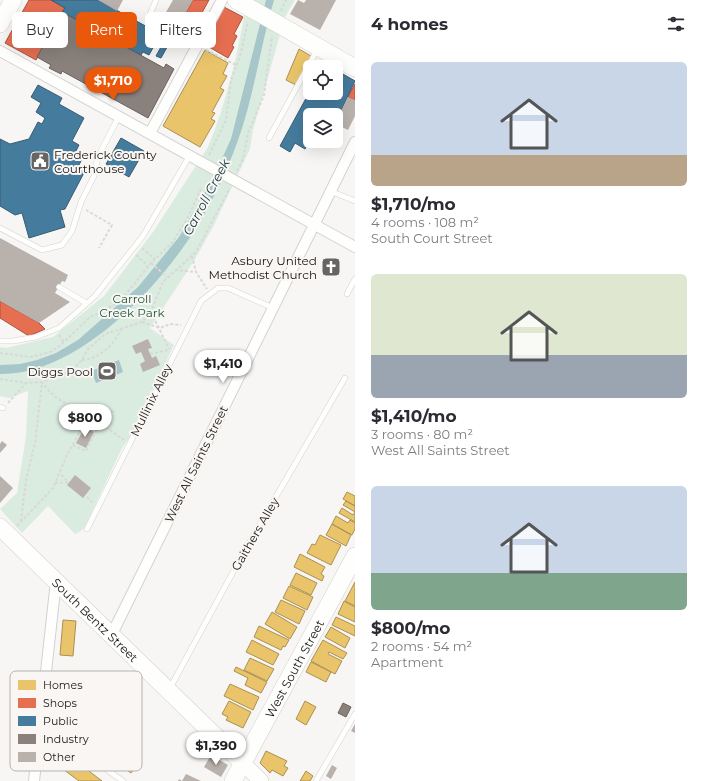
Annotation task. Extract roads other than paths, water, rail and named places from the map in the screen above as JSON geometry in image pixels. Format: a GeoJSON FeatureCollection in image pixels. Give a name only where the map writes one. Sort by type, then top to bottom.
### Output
{"type":"FeatureCollection","features":[{"type":"Feature","properties":{"kind":"main road"},"geometry":{"type":"LineString","coordinates":[[0,24],[13,0]]}},
{"type":"Feature","properties":{"kind":"main road"},"geometry":{"type":"LineString","coordinates":[[258,13],[355,68]]}},
{"type":"Feature","properties":{"kind":"main road","name":"South Bentz Street"},"geometry":{"type":"LineString","coordinates":[[8,528],[56,581],[111,636],[243,763]]}},
{"type":"Feature","properties":{"kind":"main road","name":"West South Street"},"geometry":{"type":"LineString","coordinates":[[233,781],[355,557]]}},
{"type":"Feature","properties":{"kind":"street"},"geometry":{"type":"LineString","coordinates":[[150,133],[174,85],[222,0]]}},
{"type":"Feature","properties":{"kind":"street"},"geometry":{"type":"LineString","coordinates":[[0,51],[355,246]]}},
{"type":"Feature","properties":{"kind":"street","name":"West All Saints Street"},"geometry":{"type":"LineString","coordinates":[[111,636],[355,142]]}},
{"type":"Feature","properties":{"kind":"street"},"geometry":{"type":"LineString","coordinates":[[46,671],[56,581]]}},
{"type":"Feature","properties":{"kind":"street"},"geometry":{"type":"LineString","coordinates":[[243,763],[261,781]]}},
{"type":"Feature","properties":{"kind":"street"},"geometry":{"type":"LineString","coordinates":[[34,781],[35,771]]}},
{"type":"Feature","properties":{"kind":"lane"},"geometry":{"type":"LineString","coordinates":[[151,12],[156,0]]}},
{"type":"Feature","properties":{"kind":"lane"},"geometry":{"type":"LineString","coordinates":[[269,138],[318,47]]}},
{"type":"Feature","properties":{"kind":"lane"},"geometry":{"type":"LineString","coordinates":[[0,228],[42,250],[62,245],[72,231],[80,205],[94,176],[98,156],[119,116]]}},
{"type":"Feature","properties":{"kind":"lane"},"geometry":{"type":"LineString","coordinates":[[0,340],[13,341],[36,337],[55,330],[86,303],[137,244],[190,155]]}},
{"type":"Feature","properties":{"kind":"lane"},"geometry":{"type":"LineString","coordinates":[[330,191],[355,201]]}},
{"type":"Feature","properties":{"kind":"lane"},"geometry":{"type":"LineString","coordinates":[[347,294],[355,279]]}},
{"type":"Feature","properties":{"kind":"lane"},"geometry":{"type":"LineString","coordinates":[[59,287],[86,303]]}},
{"type":"Feature","properties":{"kind":"lane","name":"Mullinix Alley"},"geometry":{"type":"LineString","coordinates":[[87,529],[201,300],[218,288],[228,288],[273,308]]}},
{"type":"Feature","properties":{"kind":"lane","name":"Gaithers Alley"},"geometry":{"type":"LineString","coordinates":[[168,691],[245,550],[344,378]]}},
{"type":"Feature","properties":{"kind":"lane"},"geometry":{"type":"LineString","coordinates":[[316,781],[355,714]]}},
{"type":"Feature","properties":{"kind":"lane"},"geometry":{"type":"LineString","coordinates":[[109,771],[123,781]]}},
{"type":"Feature","properties":{"kind":"water","name":"Carroll Creek"},"geometry":{"type":"Polygon","coordinates":[[[266,0],[274,0],[243,126],[229,164],[214,195],[198,225],[182,249],[162,275],[139,300],[114,323],[87,344],[58,360],[29,370],[0,374],[0,365],[20,364],[37,360],[56,353],[78,340],[138,287],[179,237],[213,178],[231,139],[266,0]]]}},
{"type":"Feature","properties":{"kind":"water","name":"Diggs Pool"},"geometry":{"type":"Polygon","coordinates":[[[119,360],[123,372],[96,383],[91,371],[119,360]]]}},
{"type":"Feature","properties":{"kind":"place","name":"Frederick County Courthouse"},"geometry":{"type":"Point","coordinates":[40,161]}},
{"type":"Feature","properties":{"kind":"place","name":"Asbury United Methodist Church"},"geometry":{"type":"Point","coordinates":[331,267]}},
{"type":"Feature","properties":{"kind":"place","name":"Diggs Pool"},"geometry":{"type":"Point","coordinates":[107,371]}},
{"type":"Feature","properties":{"kind":"park label","name":"Carroll Creek Park"},"geometry":{"type":"Point","coordinates":[132,305]}}]}
